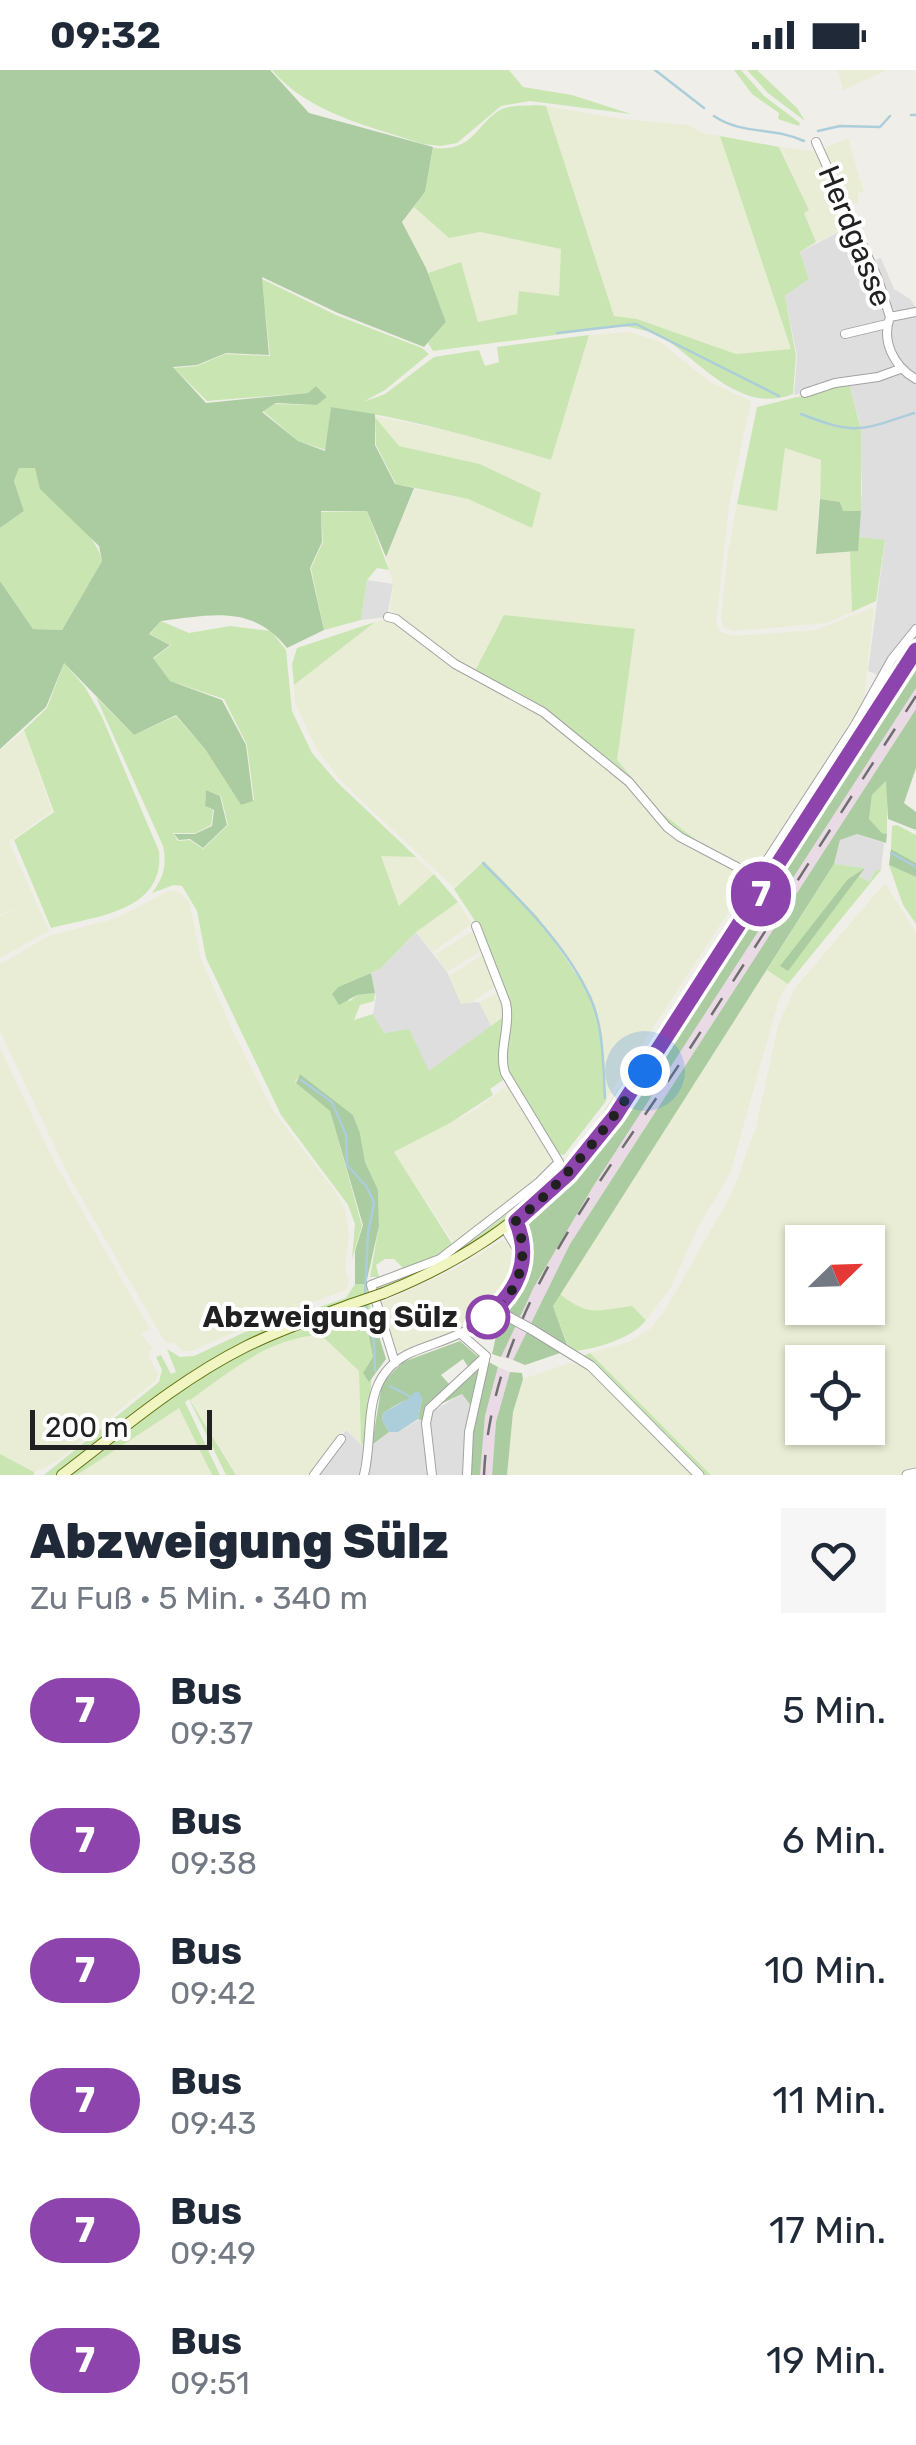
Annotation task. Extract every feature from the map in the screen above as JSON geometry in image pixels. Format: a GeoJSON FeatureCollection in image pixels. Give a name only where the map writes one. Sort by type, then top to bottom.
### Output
{"type":"FeatureCollection","features":[{"type":"Feature","properties":{"kind":"main road"},"geometry":{"type":"LineString","coordinates":[[62,1475],[212,1366],[280,1331],[384,1293],[453,1262],[510,1224],[568,1174],[615,1116],[916,650]]}},
{"type":"Feature","properties":{"kind":"street","name":"Herdgasse"},"geometry":{"type":"LineString","coordinates":[[816,142],[878,279],[892,357],[900,368]]}},
{"type":"Feature","properties":{"kind":"street"},"geometry":{"type":"LineString","coordinates":[[845,334],[916,312]]}},
{"type":"Feature","properties":{"kind":"street"},"geometry":{"type":"LineString","coordinates":[[805,393],[835,383],[878,377],[900,368],[916,378],[916,390]]}},
{"type":"Feature","properties":{"kind":"street"},"geometry":{"type":"LineString","coordinates":[[388,617],[455,664],[542,712],[630,782],[667,827],[756,877],[855,724],[892,658],[916,628]]}},
{"type":"Feature","properties":{"kind":"street"},"geometry":{"type":"LineString","coordinates":[[395,1363],[371,1285],[440,1259],[559,1162],[505,1074],[502,1063],[509,1016],[476,926]]}},
{"type":"Feature","properties":{"kind":"street"},"geometry":{"type":"LineString","coordinates":[[364,1475],[378,1381],[395,1363],[457,1335],[496,1310],[520,1273],[524,1250],[510,1224]]}},
{"type":"Feature","properties":{"kind":"street"},"geometry":{"type":"LineString","coordinates":[[496,1310],[591,1366],[699,1475]]}},
{"type":"Feature","properties":{"kind":"street"},"geometry":{"type":"LineString","coordinates":[[457,1335],[486,1356]]}},
{"type":"Feature","properties":{"kind":"street"},"geometry":{"type":"LineString","coordinates":[[432,1475],[426,1423],[429,1410],[486,1356]]}},
{"type":"Feature","properties":{"kind":"street"},"geometry":{"type":"LineString","coordinates":[[467,1475],[469,1432],[486,1356]]}},
{"type":"Feature","properties":{"kind":"street"},"geometry":{"type":"LineString","coordinates":[[314,1475],[342,1439]]}},
{"type":"Feature","properties":{"kind":"street"},"geometry":{"type":"LineString","coordinates":[[907,1475],[916,1473]]}},
{"type":"Feature","properties":{"kind":"shaded area"},"geometry":{"type":"Polygon","coordinates":[[[856,223],[874,261],[881,258],[894,289],[916,308],[916,628],[878,675],[868,671],[885,541],[858,537],[862,491],[860,423],[848,382],[794,395],[797,356],[785,296],[809,279],[800,252],[856,223]]]}},
{"type":"Feature","properties":{"kind":"shaded area"},"geometry":{"type":"Polygon","coordinates":[[[367,580],[393,584],[387,617],[361,620],[367,580]]]}},
{"type":"Feature","properties":{"kind":"shaded area"},"geometry":{"type":"Polygon","coordinates":[[[916,688],[916,709],[570,1244],[513,1360],[501,1357],[534,1287],[594,1185],[916,688]]]}},
{"type":"Feature","properties":{"kind":"shaded area"},"geometry":{"type":"Polygon","coordinates":[[[857,834],[884,843],[881,870],[876,870],[869,882],[859,876],[864,868],[834,864],[840,840],[857,834]]]}},
{"type":"Feature","properties":{"kind":"shaded area"},"geometry":{"type":"Polygon","coordinates":[[[416,932],[447,972],[461,1003],[479,1002],[492,1027],[428,1072],[409,1030],[384,1033],[373,1014],[376,997],[371,973],[380,969],[416,932]]]}},
{"type":"Feature","properties":{"kind":"shaded area"},"geometry":{"type":"Polygon","coordinates":[[[498,1367],[510,1372],[496,1422],[492,1475],[480,1475],[485,1416],[498,1367]]]}},
{"type":"Feature","properties":{"kind":"shaded area"},"geometry":{"type":"Polygon","coordinates":[[[462,1394],[475,1411],[470,1475],[313,1475],[346,1430],[367,1450],[389,1432],[398,1432],[462,1394]]]}},
{"type":"Feature","properties":{"kind":"green space"},"geometry":{"type":"Polygon","coordinates":[[[0,70],[270,70],[309,113],[433,147],[425,192],[402,222],[426,268],[446,322],[424,347],[262,277],[269,355],[226,353],[197,365],[173,367],[206,403],[308,393],[316,386],[327,397],[317,405],[276,403],[262,412],[298,441],[325,451],[331,407],[375,414],[375,445],[395,484],[414,488],[386,557],[367,511],[321,511],[322,542],[310,568],[324,630],[287,648],[260,624],[214,615],[161,621],[149,634],[170,645],[153,658],[170,681],[222,700],[246,745],[253,801],[241,805],[205,749],[176,715],[134,735],[64,663],[46,707],[0,749],[0,581],[33,629],[62,630],[102,561],[99,546],[40,489],[35,468],[19,468],[14,481],[24,511],[0,528],[0,70]]]}},
{"type":"Feature","properties":{"kind":"green space"},"geometry":{"type":"Polygon","coordinates":[[[272,70],[509,70],[523,87],[572,95],[631,114],[530,101],[501,106],[457,143],[423,144],[322,108],[272,70]]]}},
{"type":"Feature","properties":{"kind":"green space"},"geometry":{"type":"Polygon","coordinates":[[[734,70],[741,70],[799,126],[778,119],[779,113],[752,94],[734,70]]]}},
{"type":"Feature","properties":{"kind":"green space"},"geometry":{"type":"Polygon","coordinates":[[[747,70],[757,70],[797,108],[805,121],[768,93],[747,70]]]}},
{"type":"Feature","properties":{"kind":"green space"},"geometry":{"type":"Polygon","coordinates":[[[838,70],[887,70],[843,90],[838,70]]]}},
{"type":"Feature","properties":{"kind":"green space"},"geometry":{"type":"Polygon","coordinates":[[[546,106],[688,125],[720,136],[791,350],[736,354],[637,319],[614,316],[546,106]]]}},
{"type":"Feature","properties":{"kind":"green space"},"geometry":{"type":"Polygon","coordinates":[[[546,106],[614,316],[637,319],[736,354],[791,349],[720,136],[779,147],[809,210],[804,213],[816,242],[800,252],[809,279],[785,296],[796,356],[793,394],[775,399],[741,393],[663,338],[623,326],[433,351],[428,343],[446,322],[428,273],[461,262],[478,322],[517,314],[519,291],[559,296],[561,249],[480,232],[449,238],[414,207],[425,192],[433,148],[458,146],[467,141],[502,109],[546,106]]]}},
{"type":"Feature","properties":{"kind":"green space"},"geometry":{"type":"Polygon","coordinates":[[[848,138],[864,192],[858,193],[858,202],[850,205],[824,148],[848,138]]]}},
{"type":"Feature","properties":{"kind":"green space"},"geometry":{"type":"Polygon","coordinates":[[[780,147],[818,152],[852,225],[816,242],[804,213],[809,210],[780,147]]]}},
{"type":"Feature","properties":{"kind":"green space"},"geometry":{"type":"Polygon","coordinates":[[[414,207],[449,238],[480,232],[561,249],[559,297],[518,314],[477,322],[461,262],[428,273],[403,222],[414,207]]]}},
{"type":"Feature","properties":{"kind":"green space"},"geometry":{"type":"Polygon","coordinates":[[[262,279],[429,354],[385,390],[363,402],[385,394],[434,357],[479,350],[485,366],[499,362],[497,347],[589,335],[551,460],[441,429],[331,407],[326,450],[298,441],[263,411],[275,404],[317,405],[327,397],[316,386],[308,393],[207,401],[174,368],[197,366],[225,354],[270,356],[262,279]]]}},
{"type":"Feature","properties":{"kind":"green space"},"geometry":{"type":"Polygon","coordinates":[[[628,332],[659,341],[710,382],[751,401],[729,506],[716,623],[721,632],[733,636],[816,630],[874,607],[864,700],[755,870],[696,840],[663,813],[617,760],[635,629],[474,673],[390,610],[393,584],[386,557],[415,489],[468,499],[530,527],[541,493],[481,464],[399,446],[375,416],[472,436],[551,460],[589,335],[628,332]]]}},
{"type":"Feature","properties":{"kind":"green space"},"geometry":{"type":"Polygon","coordinates":[[[849,384],[861,429],[861,511],[842,511],[840,502],[820,499],[821,460],[785,448],[777,511],[737,504],[757,407],[849,384]]]}},
{"type":"Feature","properties":{"kind":"green space"},"geometry":{"type":"Polygon","coordinates":[[[375,417],[399,446],[480,464],[541,493],[532,528],[468,499],[396,484],[376,445],[375,417]]]}},
{"type":"Feature","properties":{"kind":"green space"},"geometry":{"type":"Polygon","coordinates":[[[785,448],[821,459],[816,553],[850,552],[852,612],[827,623],[735,631],[724,628],[721,617],[737,504],[777,511],[785,448]]]}},
{"type":"Feature","properties":{"kind":"green space"},"geometry":{"type":"Polygon","coordinates":[[[19,468],[35,468],[49,495],[90,537],[102,561],[62,630],[33,629],[0,581],[0,528],[24,511],[14,481],[19,468]]]}},
{"type":"Feature","properties":{"kind":"green space"},"geometry":{"type":"Polygon","coordinates":[[[820,499],[840,502],[843,511],[861,511],[858,551],[816,554],[820,499]]]}},
{"type":"Feature","properties":{"kind":"green space"},"geometry":{"type":"Polygon","coordinates":[[[367,511],[389,570],[377,568],[367,580],[361,620],[324,630],[311,568],[323,542],[321,512],[367,511]]]}},
{"type":"Feature","properties":{"kind":"green space"},"geometry":{"type":"Polygon","coordinates":[[[858,537],[885,540],[876,601],[852,612],[850,552],[858,550],[858,537]]]}},
{"type":"Feature","properties":{"kind":"green space"},"geometry":{"type":"Polygon","coordinates":[[[504,615],[635,629],[617,760],[662,813],[696,840],[674,830],[614,764],[549,714],[549,710],[474,673],[504,615]]]}},
{"type":"Feature","properties":{"kind":"green space"},"geometry":{"type":"Polygon","coordinates":[[[161,621],[189,633],[230,626],[271,631],[286,650],[292,711],[312,753],[416,857],[381,856],[399,906],[434,874],[458,902],[416,932],[380,969],[338,987],[332,994],[350,1001],[357,995],[375,993],[374,1001],[360,1005],[354,1020],[373,1014],[384,1033],[409,1029],[429,1071],[506,1015],[499,1063],[506,1078],[490,1089],[493,1095],[394,1152],[454,1247],[399,1273],[402,1267],[394,1259],[385,1259],[376,1265],[379,1277],[370,1277],[379,1226],[378,1191],[365,1162],[353,1115],[300,1074],[295,1082],[330,1110],[362,1226],[352,1259],[355,1224],[348,1205],[281,1115],[206,958],[197,911],[182,886],[152,893],[163,871],[163,846],[96,697],[134,735],[176,716],[205,749],[241,805],[254,800],[247,745],[224,699],[170,681],[153,659],[171,645],[150,634],[161,621]],[[206,790],[205,806],[213,810],[211,825],[196,833],[173,833],[178,841],[190,840],[203,849],[228,825],[221,796],[206,790]]]}},
{"type":"Feature","properties":{"kind":"green space"},"geometry":{"type":"Polygon","coordinates":[[[395,621],[447,664],[540,714],[609,767],[666,829],[752,876],[606,1100],[604,1051],[592,998],[538,916],[483,860],[454,888],[339,779],[315,746],[295,703],[294,685],[375,622],[395,621]]]}},
{"type":"Feature","properties":{"kind":"green space"},"geometry":{"type":"Polygon","coordinates":[[[375,622],[294,685],[292,664],[297,648],[375,622]]]}},
{"type":"Feature","properties":{"kind":"green space"},"geometry":{"type":"Polygon","coordinates":[[[916,632],[916,641],[896,667],[870,718],[753,902],[585,1151],[481,1240],[417,1275],[375,1290],[389,1280],[442,1260],[470,1242],[543,1182],[591,1131],[846,743],[880,680],[916,632]]]}},
{"type":"Feature","properties":{"kind":"green space"},"geometry":{"type":"Polygon","coordinates":[[[916,662],[916,688],[594,1185],[534,1287],[501,1357],[492,1354],[503,1311],[524,1276],[529,1259],[522,1223],[567,1184],[604,1144],[753,920],[916,662]]]}},
{"type":"Feature","properties":{"kind":"green space"},"geometry":{"type":"Polygon","coordinates":[[[64,663],[85,687],[102,717],[159,851],[158,871],[151,887],[139,899],[107,914],[51,928],[14,840],[54,812],[24,730],[47,708],[64,663]]]}},
{"type":"Feature","properties":{"kind":"green space"},"geometry":{"type":"Polygon","coordinates":[[[916,709],[916,768],[904,803],[916,812],[916,830],[888,819],[886,781],[872,795],[869,819],[887,834],[886,843],[857,834],[840,840],[834,864],[553,1306],[569,1350],[525,1365],[513,1360],[570,1244],[916,709]]]}},
{"type":"Feature","properties":{"kind":"green space"},"geometry":{"type":"Polygon","coordinates":[[[24,731],[52,811],[9,842],[49,931],[0,958],[0,917],[16,908],[0,915],[0,750],[24,731]]]}},
{"type":"Feature","properties":{"kind":"green space"},"geometry":{"type":"Polygon","coordinates":[[[887,780],[887,834],[869,819],[872,795],[887,780]]]}},
{"type":"Feature","properties":{"kind":"green space"},"geometry":{"type":"Polygon","coordinates":[[[206,790],[220,796],[227,825],[203,848],[190,839],[179,840],[174,834],[195,834],[212,826],[214,810],[205,806],[206,790]]]}},
{"type":"Feature","properties":{"kind":"green space"},"geometry":{"type":"Polygon","coordinates":[[[892,826],[916,835],[916,863],[891,849],[892,826]]]}},
{"type":"Feature","properties":{"kind":"green space"},"geometry":{"type":"Polygon","coordinates":[[[891,849],[916,863],[916,877],[889,865],[891,849]]]}},
{"type":"Feature","properties":{"kind":"green space"},"geometry":{"type":"Polygon","coordinates":[[[380,855],[416,857],[434,874],[400,907],[380,855]]]}},
{"type":"Feature","properties":{"kind":"green space"},"geometry":{"type":"Polygon","coordinates":[[[484,861],[538,917],[592,998],[603,1052],[606,1101],[564,1155],[558,1154],[506,1067],[512,1014],[503,983],[477,924],[454,889],[484,861]]]}},
{"type":"Feature","properties":{"kind":"green space"},"geometry":{"type":"Polygon","coordinates":[[[834,864],[865,868],[848,879],[788,970],[859,876],[869,882],[876,870],[881,870],[788,984],[767,970],[834,864]]]}},
{"type":"Feature","properties":{"kind":"green space"},"geometry":{"type":"Polygon","coordinates":[[[889,865],[916,877],[916,924],[903,905],[889,865]]]}},
{"type":"Feature","properties":{"kind":"green space"},"geometry":{"type":"Polygon","coordinates":[[[865,868],[788,971],[780,966],[848,879],[865,868]]]}},
{"type":"Feature","properties":{"kind":"green space"},"geometry":{"type":"Polygon","coordinates":[[[885,883],[916,933],[916,1471],[898,1475],[711,1475],[590,1353],[629,1342],[650,1329],[664,1312],[732,1193],[756,1127],[778,1026],[794,989],[885,883]]]}},
{"type":"Feature","properties":{"kind":"green space"},"geometry":{"type":"Polygon","coordinates":[[[170,890],[189,901],[201,959],[234,1034],[274,1112],[335,1191],[345,1210],[349,1232],[346,1290],[192,1351],[182,1351],[174,1343],[165,1342],[68,1175],[0,1031],[0,964],[49,936],[117,918],[170,890]]]}},
{"type":"Feature","properties":{"kind":"green space"},"geometry":{"type":"Polygon","coordinates":[[[458,902],[472,924],[433,952],[416,932],[458,902]]]}},
{"type":"Feature","properties":{"kind":"green space"},"geometry":{"type":"Polygon","coordinates":[[[475,930],[484,949],[447,972],[435,954],[475,930]]]}},
{"type":"Feature","properties":{"kind":"green space"},"geometry":{"type":"Polygon","coordinates":[[[481,956],[486,957],[496,986],[472,1002],[461,1004],[449,976],[481,956]]]}},
{"type":"Feature","properties":{"kind":"green space"},"geometry":{"type":"Polygon","coordinates":[[[767,970],[788,984],[779,999],[730,1174],[698,1227],[671,1287],[646,1320],[632,1306],[593,1313],[577,1307],[560,1294],[767,970]]]}},
{"type":"Feature","properties":{"kind":"green space"},"geometry":{"type":"Polygon","coordinates":[[[371,973],[375,993],[357,995],[339,1005],[332,994],[338,987],[371,973]]]}},
{"type":"Feature","properties":{"kind":"green space"},"geometry":{"type":"Polygon","coordinates":[[[501,994],[506,1015],[492,1027],[479,1002],[501,994]]]}},
{"type":"Feature","properties":{"kind":"green space"},"geometry":{"type":"Polygon","coordinates":[[[0,1048],[55,1163],[150,1329],[140,1334],[153,1348],[148,1355],[158,1374],[155,1381],[56,1462],[34,1472],[0,1454],[0,1048]]]}},
{"type":"Feature","properties":{"kind":"green space"},"geometry":{"type":"Polygon","coordinates":[[[300,1074],[353,1115],[365,1162],[378,1190],[379,1226],[366,1284],[355,1284],[355,1251],[363,1225],[330,1111],[296,1083],[300,1074]]]}},
{"type":"Feature","properties":{"kind":"green space"},"geometry":{"type":"Polygon","coordinates":[[[509,1084],[553,1160],[552,1167],[455,1245],[394,1152],[475,1110],[509,1084]]]}},
{"type":"Feature","properties":{"kind":"green space"},"geometry":{"type":"Polygon","coordinates":[[[502,1240],[513,1247],[517,1264],[509,1287],[489,1311],[467,1328],[408,1351],[396,1351],[378,1304],[457,1268],[502,1240]]]}},
{"type":"Feature","properties":{"kind":"green space"},"geometry":{"type":"Polygon","coordinates":[[[355,1284],[366,1284],[371,1310],[364,1316],[373,1357],[366,1448],[361,1443],[359,1371],[321,1335],[268,1349],[190,1400],[236,1475],[226,1475],[189,1399],[185,1402],[220,1475],[212,1475],[179,1408],[77,1475],[71,1475],[201,1378],[276,1338],[362,1306],[359,1295],[238,1345],[190,1374],[58,1475],[44,1475],[159,1382],[162,1370],[156,1357],[161,1355],[171,1374],[176,1372],[167,1349],[180,1357],[194,1356],[245,1332],[346,1298],[355,1284]]]}},
{"type":"Feature","properties":{"kind":"green space"},"geometry":{"type":"Polygon","coordinates":[[[560,1294],[587,1309],[632,1306],[646,1320],[611,1342],[570,1351],[553,1306],[560,1294]]]}},
{"type":"Feature","properties":{"kind":"green space"},"geometry":{"type":"Polygon","coordinates":[[[371,1310],[386,1359],[369,1382],[363,1373],[373,1357],[364,1315],[371,1310]]]}},
{"type":"Feature","properties":{"kind":"green space"},"geometry":{"type":"Polygon","coordinates":[[[321,1335],[359,1371],[361,1443],[345,1429],[309,1475],[237,1475],[190,1399],[246,1360],[295,1336],[321,1335]]]}},
{"type":"Feature","properties":{"kind":"green space"},"geometry":{"type":"Polygon","coordinates":[[[460,1341],[498,1367],[485,1416],[480,1475],[470,1475],[475,1411],[462,1394],[421,1420],[418,1419],[422,1398],[397,1404],[383,1413],[382,1420],[389,1432],[372,1445],[382,1383],[403,1362],[460,1341]],[[463,1359],[441,1375],[450,1385],[473,1374],[463,1359]]]}},
{"type":"Feature","properties":{"kind":"green space"},"geometry":{"type":"Polygon","coordinates":[[[590,1353],[711,1475],[701,1475],[581,1357],[590,1353]]]}},
{"type":"Feature","properties":{"kind":"green space"},"geometry":{"type":"Polygon","coordinates":[[[570,1363],[586,1367],[695,1475],[507,1475],[513,1411],[523,1379],[570,1363]]]}},
{"type":"Feature","properties":{"kind":"green space"},"geometry":{"type":"Polygon","coordinates":[[[510,1372],[522,1373],[523,1379],[513,1412],[507,1475],[492,1475],[496,1422],[510,1372]]]}},
{"type":"Feature","properties":{"kind":"green space"},"geometry":{"type":"Polygon","coordinates":[[[180,1407],[212,1475],[77,1475],[180,1407]]]}},
{"type":"Feature","properties":{"kind":"green space"},"geometry":{"type":"Polygon","coordinates":[[[0,1454],[34,1472],[34,1475],[0,1475],[0,1454]]]}},
{"type":"Feature","properties":{"kind":"water"},"geometry":{"type":"Polygon","coordinates":[[[414,1392],[422,1398],[418,1419],[398,1432],[389,1432],[382,1420],[383,1413],[414,1392]]]}},
{"type":"Feature","properties":{"kind":"waterway"},"geometry":{"type":"LineString","coordinates":[[655,70],[704,108]]}},
{"type":"Feature","properties":{"kind":"waterway"},"geometry":{"type":"LineString","coordinates":[[911,115],[916,115]]}},
{"type":"Feature","properties":{"kind":"waterway"},"geometry":{"type":"LineString","coordinates":[[714,116],[735,126],[804,141]]}},
{"type":"Feature","properties":{"kind":"waterway"},"geometry":{"type":"LineString","coordinates":[[818,131],[840,126],[880,127],[890,116]]}},
{"type":"Feature","properties":{"kind":"waterway"},"geometry":{"type":"LineString","coordinates":[[557,333],[636,324],[779,396]]}},
{"type":"Feature","properties":{"kind":"waterway"},"geometry":{"type":"LineString","coordinates":[[801,414],[858,428],[914,413]]}},
{"type":"Feature","properties":{"kind":"waterway"},"geometry":{"type":"LineString","coordinates":[[891,853],[916,867]]}},
{"type":"Feature","properties":{"kind":"waterway"},"geometry":{"type":"LineString","coordinates":[[483,863],[542,926],[569,960],[590,997],[602,1047],[605,1098]]}},
{"type":"Feature","properties":{"kind":"waterway"},"geometry":{"type":"LineString","coordinates":[[301,1080],[332,1102],[346,1135],[347,1165],[367,1187],[374,1203],[368,1233],[365,1296]]}},
{"type":"Feature","properties":{"kind":"waterway"},"geometry":{"type":"LineString","coordinates":[[366,1304],[375,1371]]}},
{"type":"Feature","properties":{"kind":"waterway"},"geometry":{"type":"LineString","coordinates":[[390,1386],[411,1397]]}},
{"type":"Feature","properties":{"kind":"railway"},"geometry":{"type":"LineString","coordinates":[[484,1475],[492,1414],[508,1356],[559,1246],[916,696]]}},
{"type":"Feature","properties":{"kind":"bus line","name":"7"},"geometry":{"type":"LineString","coordinates":[[474,1326],[496,1310],[514,1286],[523,1265],[524,1250],[516,1221],[568,1174],[615,1116],[916,650]]}},
{"type":"Feature","properties":{"kind":"place","name":"Abzweigung Sülz"},"geometry":{"type":"Point","coordinates":[488,1317]}},
{"type":"Feature","properties":{"kind":"route"},"geometry":{"type":"LineString","coordinates":[[488,1317],[514,1286],[523,1265],[524,1250],[516,1221],[568,1174],[645,1071]]}}]}
